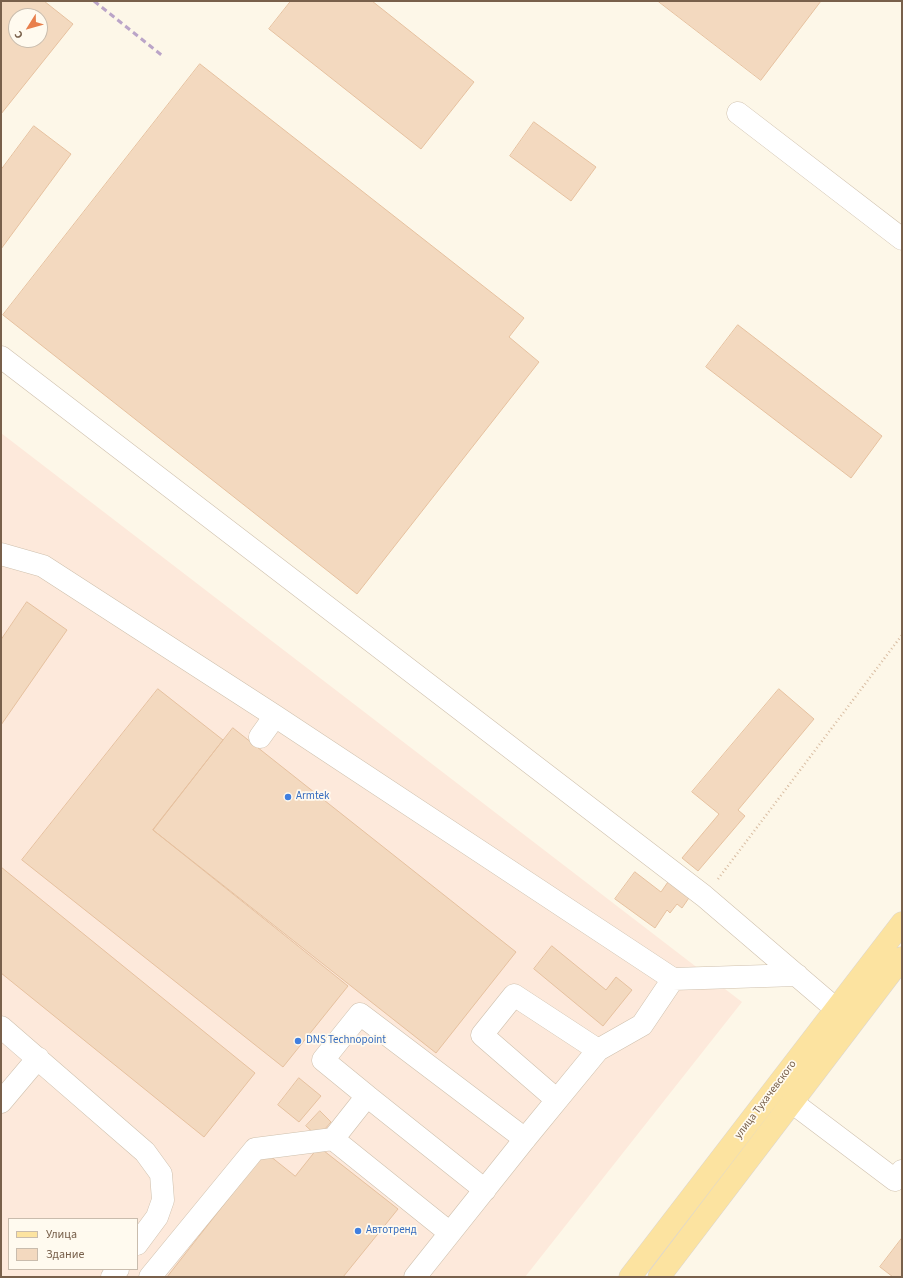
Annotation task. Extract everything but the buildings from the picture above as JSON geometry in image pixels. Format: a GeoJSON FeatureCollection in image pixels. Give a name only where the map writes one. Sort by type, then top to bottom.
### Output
{"type":"FeatureCollection","features":[{"type":"Feature","properties":{"kind":"main road","name":"улица Тухачевского"},"geometry":{"type":"LineString","coordinates":[[630,1277],[902,922]]}},
{"type":"Feature","properties":{"kind":"main road","name":"улица Тухачевского"},"geometry":{"type":"LineString","coordinates":[[659,1277],[902,958]]}},
{"type":"Feature","properties":{"kind":"street"},"geometry":{"type":"LineString","coordinates":[[738,114],[902,239]]}},
{"type":"Feature","properties":{"kind":"street"},"geometry":{"type":"LineString","coordinates":[[1,358],[704,896],[836,1009]]}},
{"type":"Feature","properties":{"kind":"street"},"geometry":{"type":"LineString","coordinates":[[1,554],[43,566],[275,716],[673,979],[797,975]]}},
{"type":"Feature","properties":{"kind":"street"},"geometry":{"type":"LineString","coordinates":[[260,737],[275,716]]}},
{"type":"Feature","properties":{"kind":"street"},"geometry":{"type":"LineString","coordinates":[[415,1277],[598,1050],[642,1025],[673,979]]}},
{"type":"Feature","properties":{"kind":"street"},"geometry":{"type":"LineString","coordinates":[[557,1100],[482,1036],[514,995],[598,1050]]}},
{"type":"Feature","properties":{"kind":"street"},"geometry":{"type":"LineString","coordinates":[[485,1190],[323,1060],[360,1014],[525,1139]]}},
{"type":"Feature","properties":{"kind":"street"},"geometry":{"type":"LineString","coordinates":[[1,1027],[145,1152],[161,1174],[163,1200],[158,1217],[138,1243]]}},
{"type":"Feature","properties":{"kind":"street"},"geometry":{"type":"LineString","coordinates":[[1,1102],[38,1058]]}},
{"type":"Feature","properties":{"kind":"street"},"geometry":{"type":"LineString","coordinates":[[150,1277],[254,1149],[333,1139],[367,1096]]}},
{"type":"Feature","properties":{"kind":"street"},"geometry":{"type":"LineString","coordinates":[[793,1102],[895,1180],[902,1171]]}},
{"type":"Feature","properties":{"kind":"street"},"geometry":{"type":"LineString","coordinates":[[333,1139],[450,1233]]}},
{"type":"Feature","properties":{"kind":"path"},"geometry":{"type":"LineString","coordinates":[[704,896],[902,635]]}},
{"type":"Feature","properties":{"kind":"shaded area"},"geometry":{"type":"Polygon","coordinates":[[[1,433],[742,1002],[525,1277],[1,1277],[1,433]]]}},
{"type":"Feature","properties":{"kind":"railway"},"geometry":{"type":"LineString","coordinates":[[94,1],[164,57]]}},
{"type":"Feature","properties":{"kind":"place","name":"Armtek"},"geometry":{"type":"Point","coordinates":[288,797]}},
{"type":"Feature","properties":{"kind":"place","name":"DNS Technopoint"},"geometry":{"type":"Point","coordinates":[298,1041]}},
{"type":"Feature","properties":{"kind":"place","name":"Автотренд"},"geometry":{"type":"Point","coordinates":[358,1231]}}]}
